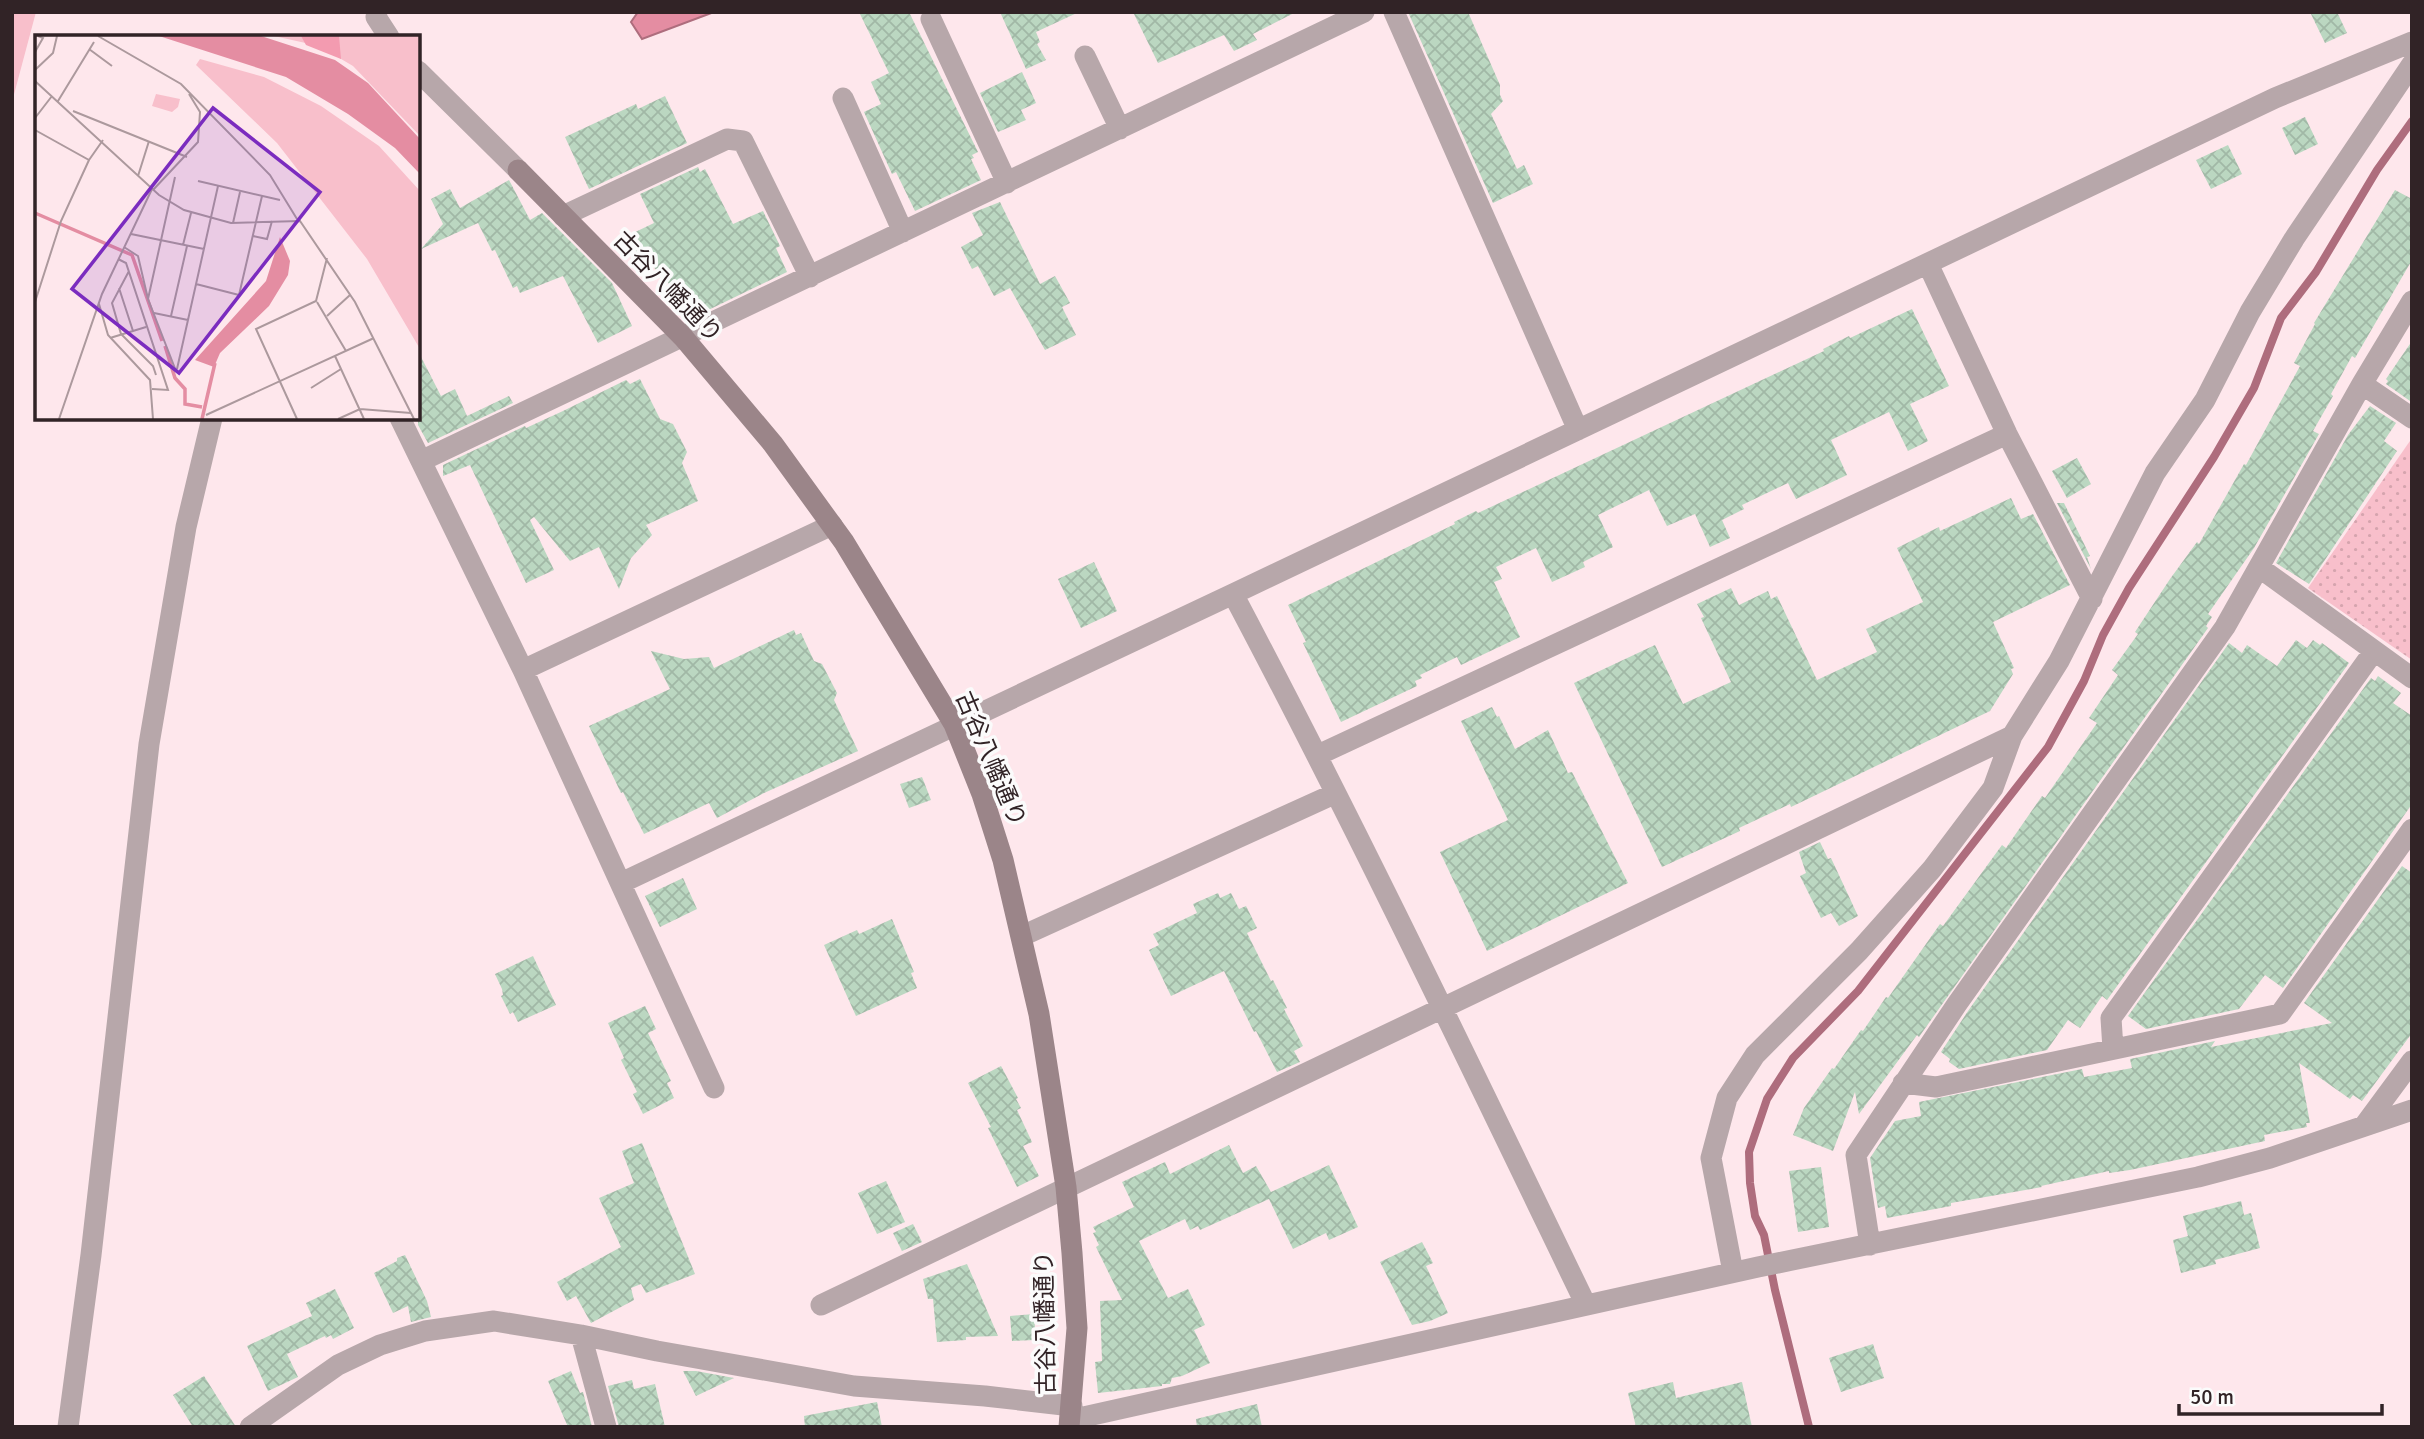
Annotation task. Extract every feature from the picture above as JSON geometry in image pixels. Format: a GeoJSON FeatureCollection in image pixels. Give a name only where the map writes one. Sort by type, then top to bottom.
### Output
{"type":"FeatureCollection","features":[{"type":"Feature","properties":{"kind":"street"},"geometry":{"type":"LineString","coordinates":[[421,461],[1364,12]]}},
{"type":"Feature","properties":{"kind":"street"},"geometry":{"type":"LineString","coordinates":[[1394,12],[1578,430]]}},
{"type":"Feature","properties":{"kind":"street"},"geometry":{"type":"LineString","coordinates":[[368,35],[376,15]]}},
{"type":"Feature","properties":{"kind":"street"},"geometry":{"type":"LineString","coordinates":[[376,15],[388,35]]}},
{"type":"Feature","properties":{"kind":"street"},"geometry":{"type":"LineString","coordinates":[[931,19],[1007,183]]}},
{"type":"Feature","properties":{"kind":"street"},"geometry":{"type":"LineString","coordinates":[[621,883],[2275,97],[2412,43]]}},
{"type":"Feature","properties":{"kind":"street"},"geometry":{"type":"LineString","coordinates":[[1085,56],[1120,129]]}},
{"type":"Feature","properties":{"kind":"street"},"geometry":{"type":"LineString","coordinates":[[1733,1272],[1711,1158],[1727,1098],[1755,1055],[1859,951],[1932,869],[1993,788],[2012,736],[2059,661],[2155,473],[2205,400],[2250,312],[2294,239],[2412,64]]}},
{"type":"Feature","properties":{"kind":"street","name":"古谷八幡通り"},"geometry":{"type":"LineString","coordinates":[[420,73],[683,337],[773,444],[832,525],[954,724],[991,820],[1003,860],[1039,1014],[1066,1187],[1077,1328],[1071,1417]]}},
{"type":"Feature","properties":{"kind":"street"},"geometry":{"type":"LineString","coordinates":[[843,98],[903,232]]}},
{"type":"Feature","properties":{"kind":"street"},"geometry":{"type":"LineString","coordinates":[[563,216],[727,139],[743,141],[810,277]]}},
{"type":"Feature","properties":{"kind":"street"},"geometry":{"type":"LineString","coordinates":[[1928,264],[2007,434],[2092,600]]}},
{"type":"Feature","properties":{"kind":"street"},"geometry":{"type":"LineString","coordinates":[[1870,1245],[1856,1154],[1903,1083],[2225,627],[2362,384],[2412,302]]}},
{"type":"Feature","properties":{"kind":"street"},"geometry":{"type":"LineString","coordinates":[[2362,384],[2412,418]]}},
{"type":"Feature","properties":{"kind":"street"},"geometry":{"type":"LineString","coordinates":[[68,1427],[91,1255],[149,744],[186,527],[212,420]]}},
{"type":"Feature","properties":{"kind":"street"},"geometry":{"type":"LineString","coordinates":[[401,420],[523,670],[714,1088]]}},
{"type":"Feature","properties":{"kind":"street"},"geometry":{"type":"LineString","coordinates":[[1318,755],[2007,434]]}},
{"type":"Feature","properties":{"kind":"street"},"geometry":{"type":"LineString","coordinates":[[523,670],[832,525]]}},
{"type":"Feature","properties":{"kind":"street"},"geometry":{"type":"LineString","coordinates":[[2260,568],[2412,678]]}},
{"type":"Feature","properties":{"kind":"street"},"geometry":{"type":"LineString","coordinates":[[1233,594],[1318,755],[1334,794],[1442,1007],[1586,1305]]}},
{"type":"Feature","properties":{"kind":"street"},"geometry":{"type":"LineString","coordinates":[[2113,1049],[2111,1018],[2374,651]]}},
{"type":"Feature","properties":{"kind":"street"},"geometry":{"type":"LineString","coordinates":[[821,1306],[2012,736]]}},
{"type":"Feature","properties":{"kind":"street"},"geometry":{"type":"LineString","coordinates":[[1022,936],[1334,794]]}},
{"type":"Feature","properties":{"kind":"street"},"geometry":{"type":"LineString","coordinates":[[1903,1083],[1936,1087],[2280,1014],[2412,829]]}},
{"type":"Feature","properties":{"kind":"street"},"geometry":{"type":"LineString","coordinates":[[2364,1126],[2412,1061]]}},
{"type":"Feature","properties":{"kind":"street"},"geometry":{"type":"LineString","coordinates":[[250,1427],[338,1365],[380,1345],[425,1331],[494,1321],[854,1386],[985,1396],[1071,1417],[1733,1272],[2198,1177],[2270,1158],[2412,1110]]}},
{"type":"Feature","properties":{"kind":"street"},"geometry":{"type":"LineString","coordinates":[[581,1335],[606,1427]]}},
{"type":"Feature","properties":{"kind":"shaded area"},"geometry":{"type":"Polygon","coordinates":[[[12,12],[36,12],[12,102],[12,12]]]}},
{"type":"Feature","properties":{"kind":"shaded area"},"geometry":{"type":"Polygon","coordinates":[[[638,12],[714,12],[642,39],[631,22],[638,12]]]}},
{"type":"Feature","properties":{"kind":"shaded area"},"geometry":{"type":"Polygon","coordinates":[[[2412,438],[2412,660],[2308,588],[2412,438]]]}},
{"type":"Feature","properties":{"kind":"building"},"geometry":{"type":"Polygon","coordinates":[[[859,12],[909,12],[978,152],[972,155],[974,158],[971,159],[981,180],[915,211],[896,172],[892,174],[864,112],[881,104],[871,82],[889,73],[859,12]]]}},
{"type":"Feature","properties":{"kind":"building"},"geometry":{"type":"Polygon","coordinates":[[[1000,12],[1079,12],[1036,32],[1040,42],[1037,44],[1046,60],[1026,69],[1000,12]]]}},
{"type":"Feature","properties":{"kind":"building"},"geometry":{"type":"Polygon","coordinates":[[[1133,12],[1296,12],[1253,34],[1257,40],[1234,51],[1224,35],[1158,63],[1133,12]]]}},
{"type":"Feature","properties":{"kind":"building"},"geometry":{"type":"Polygon","coordinates":[[[1408,12],[1468,12],[1500,85],[1503,101],[1491,114],[1517,169],[1524,165],[1533,184],[1493,203],[1408,12]]]}},
{"type":"Feature","properties":{"kind":"building"},"geometry":{"type":"Polygon","coordinates":[[[2310,12],[2337,12],[2347,33],[2325,43],[2310,12]]]}},
{"type":"Feature","properties":{"kind":"building"},"geometry":{"type":"Polygon","coordinates":[[[1022,72],[1036,103],[1021,110],[1026,120],[998,132],[980,93],[1022,72]]]}},
{"type":"Feature","properties":{"kind":"building"},"geometry":{"type":"Polygon","coordinates":[[[665,96],[687,143],[589,189],[565,137],[636,104],[638,109],[665,96]]]}},
{"type":"Feature","properties":{"kind":"building"},"geometry":{"type":"Polygon","coordinates":[[[2305,117],[2318,144],[2295,155],[2282,128],[2305,117]]]}},
{"type":"Feature","properties":{"kind":"building"},"geometry":{"type":"Polygon","coordinates":[[[2228,145],[2242,174],[2211,189],[2196,160],[2228,145]]]}},
{"type":"Feature","properties":{"kind":"building"},"geometry":{"type":"Polygon","coordinates":[[[698,167],[700,172],[705,169],[733,224],[763,211],[780,246],[776,248],[787,272],[698,315],[688,295],[682,298],[647,260],[639,264],[625,237],[654,223],[640,194],[698,167]]]}},
{"type":"Feature","properties":{"kind":"building"},"geometry":{"type":"Polygon","coordinates":[[[509,180],[530,220],[542,213],[612,283],[632,326],[598,343],[563,276],[520,293],[517,286],[513,288],[495,250],[492,251],[478,223],[421,249],[443,224],[431,199],[450,189],[460,208],[509,180]]]}},
{"type":"Feature","properties":{"kind":"building"},"geometry":{"type":"Polygon","coordinates":[[[2395,190],[2412,199],[2412,260],[2331,394],[2333,396],[2313,431],[2319,434],[2254,548],[2208,614],[2212,617],[2206,626],[2208,628],[1919,1037],[1917,1035],[1859,1114],[1855,1092],[1833,1151],[1793,1135],[1804,1108],[1832,1068],[1834,1069],[1861,1030],[1863,1031],[1940,924],[1943,926],[2002,845],[2006,848],[2042,796],[2045,798],[2097,723],[2089,718],[2118,675],[2112,670],[2138,634],[2135,632],[2170,579],[2197,542],[2199,544],[2244,464],[2246,465],[2300,366],[2294,363],[2314,323],[2395,190]]]}},
{"type":"Feature","properties":{"kind":"building"},"geometry":{"type":"Polygon","coordinates":[[[1000,202],[1040,284],[1055,276],[1070,303],[1062,307],[1076,335],[1045,350],[1010,288],[994,296],[978,266],[972,269],[961,247],[983,235],[972,213],[1000,202]]]}},
{"type":"Feature","properties":{"kind":"building"},"geometry":{"type":"Polygon","coordinates":[[[1912,309],[1949,386],[1910,404],[1928,441],[1908,451],[1889,412],[1831,440],[1847,475],[1796,499],[1788,483],[1742,505],[1744,509],[1722,520],[1730,538],[1710,547],[1695,514],[1667,526],[1649,490],[1598,515],[1613,547],[1583,562],[1585,567],[1552,582],[1536,548],[1496,567],[1502,579],[1494,582],[1520,637],[1461,665],[1457,657],[1420,675],[1422,678],[1415,681],[1417,686],[1341,722],[1288,605],[1455,524],[1454,522],[1476,511],[1478,513],[1824,351],[1823,349],[1849,336],[1850,338],[1912,309]]]}},
{"type":"Feature","properties":{"kind":"building"},"geometry":{"type":"Polygon","coordinates":[[[2412,341],[2410,401],[2386,384],[2386,379],[2412,341]]]}},
{"type":"Feature","properties":{"kind":"building"},"geometry":{"type":"Polygon","coordinates":[[[420,355],[441,396],[455,389],[467,416],[509,396],[513,403],[428,443],[418,425],[420,355]]]}},
{"type":"Feature","properties":{"kind":"building"},"geometry":{"type":"Polygon","coordinates":[[[640,379],[660,419],[673,424],[687,452],[682,463],[698,501],[646,525],[652,535],[631,558],[619,589],[599,547],[570,561],[534,517],[530,520],[554,570],[526,583],[470,465],[443,476],[443,465],[626,380],[630,384],[640,379]]]}},
{"type":"Feature","properties":{"kind":"building"},"geometry":{"type":"Polygon","coordinates":[[[2370,406],[2396,423],[2384,441],[2397,451],[2309,584],[2276,563],[2348,435],[2370,406]]]}},
{"type":"Feature","properties":{"kind":"building"},"geometry":{"type":"Polygon","coordinates":[[[2077,458],[2091,484],[2067,498],[2052,471],[2077,458]]]}},
{"type":"Feature","properties":{"kind":"building"},"geometry":{"type":"Polygon","coordinates":[[[2011,498],[2021,519],[2033,514],[2070,585],[1993,622],[2014,668],[2011,669],[2013,674],[1990,711],[1791,807],[1790,804],[1739,828],[1740,831],[1662,867],[1574,683],[1655,645],[1683,704],[1731,682],[1697,604],[1731,588],[1739,605],[1768,591],[1771,599],[1777,596],[1817,680],[1877,652],[1866,629],[1923,602],[1897,548],[1939,527],[1940,531],[2011,498]]]}},
{"type":"Feature","properties":{"kind":"building"},"geometry":{"type":"Polygon","coordinates":[[[2057,503],[2064,503],[2090,556],[2087,557],[2091,569],[2057,503]]]}},
{"type":"Feature","properties":{"kind":"building"},"geometry":{"type":"Polygon","coordinates":[[[1094,562],[1117,611],[1081,628],[1058,579],[1094,562]]]}},
{"type":"Feature","properties":{"kind":"building"},"geometry":{"type":"Polygon","coordinates":[[[794,630],[796,635],[801,633],[814,661],[822,664],[837,693],[834,700],[858,751],[764,793],[717,818],[709,803],[644,834],[589,726],[670,689],[651,651],[684,659],[709,657],[714,668],[794,630]]]}},
{"type":"Feature","properties":{"kind":"building"},"geometry":{"type":"Polygon","coordinates":[[[2296,640],[2307,648],[2313,640],[2320,645],[2322,643],[2349,663],[2107,1000],[2102,996],[2080,1028],[2068,1020],[2047,1050],[1959,1069],[1949,1062],[1950,1059],[1941,1052],[1968,1011],[2229,643],[2242,653],[2247,645],[2277,666],[2296,640]]]}},
{"type":"Feature","properties":{"kind":"building"},"geometry":{"type":"Polygon","coordinates":[[[2378,676],[2401,693],[2393,703],[2412,716],[2412,804],[2283,988],[2265,975],[2239,1009],[2146,1029],[2128,1016],[2371,678],[2375,681],[2378,676]]]}},
{"type":"Feature","properties":{"kind":"building"},"geometry":{"type":"Polygon","coordinates":[[[1492,707],[1515,749],[1548,730],[1568,773],[1572,772],[1628,883],[1487,951],[1440,852],[1508,820],[1461,721],[1492,707]]]}},
{"type":"Feature","properties":{"kind":"building"},"geometry":{"type":"Polygon","coordinates":[[[922,777],[931,800],[909,808],[900,784],[922,777]]]}},
{"type":"Feature","properties":{"kind":"building"},"geometry":{"type":"Polygon","coordinates":[[[1820,842],[1828,859],[1831,858],[1858,916],[1839,926],[1831,913],[1821,918],[1800,876],[1806,873],[1799,852],[1820,842]]]}},
{"type":"Feature","properties":{"kind":"building"},"geometry":{"type":"Polygon","coordinates":[[[2402,866],[2412,873],[2412,1033],[2362,1101],[2353,1095],[2350,1099],[2299,1063],[2310,1123],[2306,1123],[2307,1127],[2264,1135],[2265,1141],[2130,1170],[2109,1171],[2042,1187],[1951,1203],[1951,1206],[1887,1218],[1885,1206],[1878,1208],[1870,1158],[1895,1121],[1921,1116],[1919,1102],[2082,1069],[2084,1077],[2132,1068],[2130,1059],[2215,1041],[2211,1047],[2332,1023],[2304,1003],[2402,866]]]}},
{"type":"Feature","properties":{"kind":"building"},"geometry":{"type":"Polygon","coordinates":[[[683,878],[697,909],[660,927],[645,896],[683,878]]]}},
{"type":"Feature","properties":{"kind":"building"},"geometry":{"type":"Polygon","coordinates":[[[1218,893],[1220,898],[1231,893],[1239,909],[1246,906],[1257,928],[1247,933],[1287,1008],[1284,1009],[1303,1046],[1294,1051],[1300,1062],[1277,1072],[1224,971],[1171,996],[1149,950],[1159,945],[1153,934],[1197,913],[1193,904],[1218,893]]]}},
{"type":"Feature","properties":{"kind":"building"},"geometry":{"type":"Polygon","coordinates":[[[892,919],[914,972],[911,973],[917,988],[856,1016],[824,945],[857,930],[859,934],[892,919]]]}},
{"type":"Feature","properties":{"kind":"building"},"geometry":{"type":"Polygon","coordinates":[[[533,956],[556,1005],[518,1022],[513,1012],[510,1014],[501,996],[502,989],[495,974],[533,956]]]}},
{"type":"Feature","properties":{"kind":"building"},"geometry":{"type":"Polygon","coordinates":[[[645,1006],[656,1029],[648,1033],[671,1081],[667,1083],[674,1098],[643,1114],[633,1094],[637,1092],[621,1060],[624,1058],[608,1023],[645,1006]]]}},
{"type":"Feature","properties":{"kind":"building"},"geometry":{"type":"Polygon","coordinates":[[[1001,1066],[1018,1098],[1016,1099],[1021,1108],[1017,1110],[1032,1142],[1023,1146],[1039,1176],[1017,1187],[968,1083],[1001,1066]]]}},
{"type":"Feature","properties":{"kind":"building"},"geometry":{"type":"Polygon","coordinates":[[[642,1143],[695,1274],[646,1293],[641,1284],[631,1288],[634,1300],[591,1323],[576,1296],[567,1301],[557,1282],[621,1247],[599,1198],[634,1183],[622,1151],[642,1143]]]}},
{"type":"Feature","properties":{"kind":"building"},"geometry":{"type":"Polygon","coordinates":[[[1229,1145],[1243,1173],[1256,1166],[1271,1192],[1329,1165],[1358,1227],[1329,1240],[1326,1233],[1293,1249],[1269,1199],[1200,1230],[1198,1226],[1190,1230],[1185,1219],[1139,1241],[1168,1298],[1188,1289],[1205,1325],[1194,1330],[1210,1363],[1172,1378],[1170,1384],[1098,1393],[1095,1362],[1102,1361],[1100,1301],[1122,1300],[1096,1247],[1099,1245],[1093,1227],[1134,1207],[1122,1182],[1165,1162],[1170,1174],[1229,1145]]]}},
{"type":"Feature","properties":{"kind":"building"},"geometry":{"type":"Polygon","coordinates":[[[1821,1167],[1829,1227],[1798,1232],[1789,1171],[1821,1167]]]}},
{"type":"Feature","properties":{"kind":"building"},"geometry":{"type":"Polygon","coordinates":[[[886,1181],[905,1222],[877,1234],[858,1193],[886,1181]]]}},
{"type":"Feature","properties":{"kind":"building"},"geometry":{"type":"Polygon","coordinates":[[[2241,1201],[2244,1215],[2251,1213],[2260,1248],[2215,1260],[2216,1264],[2181,1273],[2173,1240],[2188,1236],[2183,1216],[2241,1201]]]}},
{"type":"Feature","properties":{"kind":"building"},"geometry":{"type":"Polygon","coordinates":[[[913,1224],[922,1242],[902,1251],[893,1233],[913,1224]]]}},
{"type":"Feature","properties":{"kind":"building"},"geometry":{"type":"Polygon","coordinates":[[[1422,1242],[1433,1263],[1426,1266],[1448,1313],[1412,1325],[1380,1262],[1422,1242]]]}},
{"type":"Feature","properties":{"kind":"building"},"geometry":{"type":"Polygon","coordinates":[[[405,1255],[427,1301],[431,1317],[411,1322],[408,1306],[393,1313],[374,1273],[405,1255]]]}},
{"type":"Feature","properties":{"kind":"building"},"geometry":{"type":"Polygon","coordinates":[[[967,1264],[998,1336],[966,1337],[966,1340],[937,1342],[933,1299],[928,1299],[923,1279],[967,1264]]]}},
{"type":"Feature","properties":{"kind":"building"},"geometry":{"type":"Polygon","coordinates":[[[335,1289],[354,1328],[333,1339],[331,1335],[326,1338],[325,1336],[287,1354],[298,1377],[268,1391],[247,1346],[312,1316],[306,1303],[335,1289]]]}},
{"type":"Feature","properties":{"kind":"building"},"geometry":{"type":"Polygon","coordinates":[[[1034,1314],[1036,1340],[1012,1341],[1010,1316],[1034,1314]]]}},
{"type":"Feature","properties":{"kind":"building"},"geometry":{"type":"Polygon","coordinates":[[[1873,1344],[1884,1378],[1841,1392],[1829,1358],[1873,1344]]]}},
{"type":"Feature","properties":{"kind":"building"},"geometry":{"type":"Polygon","coordinates":[[[571,1371],[580,1393],[583,1392],[592,1427],[568,1427],[548,1381],[571,1371]]]}},
{"type":"Feature","properties":{"kind":"building"},"geometry":{"type":"Polygon","coordinates":[[[683,1371],[696,1371],[734,1378],[696,1396],[683,1371]]]}},
{"type":"Feature","properties":{"kind":"building"},"geometry":{"type":"Polygon","coordinates":[[[204,1376],[236,1427],[193,1427],[173,1395],[204,1376]]]}},
{"type":"Feature","properties":{"kind":"building"},"geometry":{"type":"Polygon","coordinates":[[[632,1380],[634,1389],[655,1384],[665,1427],[619,1427],[608,1386],[632,1380]]]}},
{"type":"Feature","properties":{"kind":"building"},"geometry":{"type":"Polygon","coordinates":[[[1673,1382],[1676,1398],[1742,1382],[1752,1427],[1636,1427],[1628,1393],[1673,1382]]]}},
{"type":"Feature","properties":{"kind":"building"},"geometry":{"type":"Polygon","coordinates":[[[877,1402],[882,1427],[805,1427],[804,1416],[877,1402]]]}},
{"type":"Feature","properties":{"kind":"building"},"geometry":{"type":"Polygon","coordinates":[[[1257,1404],[1262,1427],[1197,1427],[1196,1419],[1257,1404]]]}},
{"type":"Feature","properties":{"kind":"waterway"},"geometry":{"type":"LineString","coordinates":[[1809,1427],[1764,1235],[1755,1216],[1750,1183],[1749,1152],[1767,1099],[1793,1058],[1858,991],[2048,747],[2084,681],[2103,635],[2129,588],[2214,457],[2254,388],[2281,318],[2316,272],[2377,170],[2412,121]]}}]}
